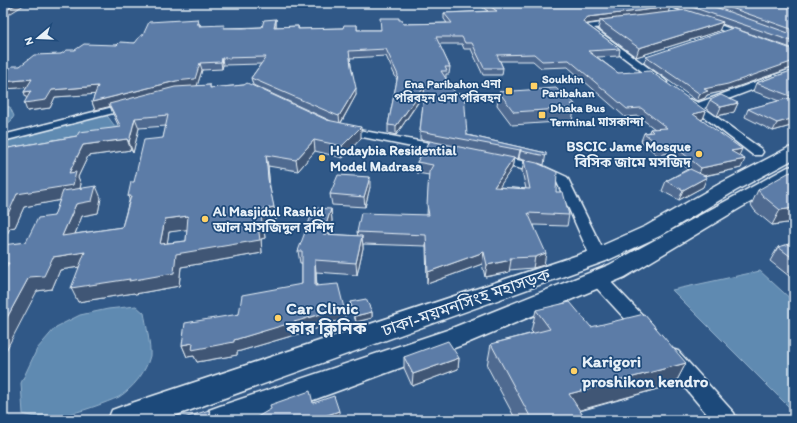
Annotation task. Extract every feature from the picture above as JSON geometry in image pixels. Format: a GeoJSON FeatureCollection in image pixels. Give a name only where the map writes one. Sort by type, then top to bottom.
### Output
{"type":"FeatureCollection","features":[{"type":"Feature","properties":{"kind":"main road","name":"ঢাকা-ময়মনসিংহ মহাসড়ক"},"geometry":{"type":"LineString","coordinates":[[220,420],[456,337],[598,268],[653,231],[728,187],[794,152]]}},
{"type":"Feature","properties":{"kind":"main road","name":"ঢাকা-ময়মনসিংহ মহাসড়ক"},"geometry":{"type":"LineString","coordinates":[[123,420],[598,268],[617,272],[733,204],[794,171]]}},
{"type":"Feature","properties":{"kind":"street"},"geometry":{"type":"LineString","coordinates":[[650,3],[683,15],[694,17],[752,39]]}},
{"type":"Feature","properties":{"kind":"street"},"geometry":{"type":"LineString","coordinates":[[659,18],[683,15]]}},
{"type":"Feature","properties":{"kind":"street"},"geometry":{"type":"LineString","coordinates":[[628,21],[587,27],[638,61],[672,89]]}},
{"type":"Feature","properties":{"kind":"street"},"geometry":{"type":"LineString","coordinates":[[718,35],[731,31]]}},
{"type":"Feature","properties":{"kind":"street"},"geometry":{"type":"LineString","coordinates":[[696,107],[794,71]]}},
{"type":"Feature","properties":{"kind":"street"},"geometry":{"type":"LineString","coordinates":[[684,98],[757,152]]}},
{"type":"Feature","properties":{"kind":"street"},"geometry":{"type":"LineString","coordinates":[[3,138],[143,102]]}},
{"type":"Feature","properties":{"kind":"street"},"geometry":{"type":"LineString","coordinates":[[333,128],[458,152]]}},
{"type":"Feature","properties":{"kind":"street"},"geometry":{"type":"LineString","coordinates":[[480,156],[539,169],[562,180],[598,268],[726,420]]}},
{"type":"Feature","properties":{"kind":"water"},"geometry":{"type":"Polygon","coordinates":[[[3,106],[10,107],[14,116],[11,121],[3,127],[3,106]]]}},
{"type":"Feature","properties":{"kind":"water"},"geometry":{"type":"Polygon","coordinates":[[[105,113],[114,125],[120,126],[122,129],[3,158],[3,139],[105,113]]]}},
{"type":"Feature","properties":{"kind":"water"},"geometry":{"type":"Polygon","coordinates":[[[760,271],[794,302],[794,412],[672,290],[760,271]]]}},
{"type":"Feature","properties":{"kind":"water"},"geometry":{"type":"Polygon","coordinates":[[[136,306],[144,313],[150,356],[142,374],[129,389],[119,397],[96,406],[59,416],[47,417],[23,414],[21,383],[37,349],[56,327],[80,315],[108,309],[136,306]]]}},
{"type":"Feature","properties":{"kind":"building"},"geometry":{"type":"Polygon","coordinates":[[[3,3],[18,3],[3,12],[3,3]]]}},
{"type":"Feature","properties":{"kind":"building"},"geometry":{"type":"Polygon","coordinates":[[[485,3],[660,3],[670,7],[588,17],[583,22],[620,49],[588,51],[618,73],[650,71],[706,111],[693,114],[742,149],[731,151],[745,159],[701,168],[673,145],[660,146],[644,133],[653,132],[650,129],[667,128],[641,108],[627,109],[569,60],[542,61],[534,54],[497,55],[503,68],[484,68],[472,43],[465,43],[462,37],[436,37],[450,67],[445,67],[447,71],[441,71],[456,94],[464,93],[467,135],[546,153],[546,156],[521,151],[521,149],[420,131],[425,86],[396,126],[388,125],[398,75],[386,49],[349,51],[356,88],[339,116],[251,78],[266,57],[222,58],[221,62],[200,63],[195,79],[176,81],[92,102],[98,86],[52,90],[46,100],[24,103],[31,91],[24,92],[32,79],[3,82],[3,76],[12,66],[20,66],[34,55],[61,54],[67,50],[75,50],[84,44],[117,45],[120,42],[135,43],[141,35],[143,35],[149,22],[198,19],[197,24],[200,24],[199,26],[225,25],[223,28],[243,28],[262,27],[264,20],[276,19],[274,27],[298,26],[298,29],[343,28],[344,25],[357,25],[357,30],[381,30],[380,18],[399,18],[399,20],[402,20],[403,24],[452,23],[444,13],[497,11],[485,3]]]}},
{"type":"Feature","properties":{"kind":"building"},"geometry":{"type":"Polygon","coordinates":[[[679,3],[704,3],[794,35],[794,42],[698,9],[679,3]]]}},
{"type":"Feature","properties":{"kind":"building"},"geometry":{"type":"Polygon","coordinates":[[[717,3],[794,3],[794,30],[717,3]]]}},
{"type":"Feature","properties":{"kind":"building"},"geometry":{"type":"Polygon","coordinates":[[[686,10],[723,22],[639,48],[600,20],[686,10]]]}},
{"type":"Feature","properties":{"kind":"building"},"geometry":{"type":"Polygon","coordinates":[[[733,28],[794,50],[794,61],[728,84],[704,89],[708,91],[700,94],[646,57],[733,28]]]}},
{"type":"Feature","properties":{"kind":"building"},"geometry":{"type":"Polygon","coordinates":[[[794,70],[794,118],[777,123],[748,109],[793,97],[756,83],[794,70]]]}},
{"type":"Feature","properties":{"kind":"building"},"geometry":{"type":"Polygon","coordinates":[[[247,83],[327,120],[361,127],[342,146],[314,140],[296,160],[266,155],[268,179],[274,207],[261,210],[262,225],[258,226],[260,240],[176,254],[174,273],[129,281],[130,279],[71,288],[85,252],[53,257],[44,276],[29,277],[3,325],[3,271],[9,263],[3,263],[3,245],[26,242],[38,218],[54,216],[63,191],[96,186],[92,201],[76,204],[62,236],[122,227],[131,196],[128,196],[131,182],[134,182],[144,140],[163,138],[168,115],[135,118],[129,142],[127,139],[83,145],[69,173],[76,172],[73,185],[17,194],[8,214],[3,215],[3,149],[77,136],[79,132],[121,127],[109,104],[175,87],[210,85],[210,88],[244,85],[247,83]],[[188,216],[165,219],[160,244],[186,241],[188,216]]]}},
{"type":"Feature","properties":{"kind":"building"},"geometry":{"type":"Polygon","coordinates":[[[556,88],[560,92],[564,92],[575,104],[571,104],[575,108],[514,112],[499,92],[556,88]]]}},
{"type":"Feature","properties":{"kind":"building"},"geometry":{"type":"Polygon","coordinates":[[[721,95],[738,103],[721,107],[710,100],[721,95]]]}},
{"type":"Feature","properties":{"kind":"building"},"geometry":{"type":"Polygon","coordinates":[[[430,141],[514,158],[494,187],[530,189],[524,160],[537,163],[557,172],[556,192],[563,192],[569,215],[528,213],[546,253],[535,257],[510,258],[511,260],[487,265],[484,252],[428,272],[426,235],[357,232],[361,213],[429,215],[427,205],[429,172],[433,165],[417,162],[430,141]]]}},
{"type":"Feature","properties":{"kind":"building"},"geometry":{"type":"Polygon","coordinates":[[[690,169],[707,177],[683,190],[666,181],[690,169]]]}},
{"type":"Feature","properties":{"kind":"building"},"geometry":{"type":"Polygon","coordinates":[[[794,171],[794,208],[780,210],[758,190],[794,171]]]}},
{"type":"Feature","properties":{"kind":"building"},"geometry":{"type":"Polygon","coordinates":[[[338,175],[370,177],[364,197],[330,194],[338,175]]]}},
{"type":"Feature","properties":{"kind":"building"},"geometry":{"type":"Polygon","coordinates":[[[314,208],[331,209],[323,234],[362,236],[356,263],[315,260],[315,286],[338,284],[344,308],[331,310],[234,340],[234,342],[192,350],[193,343],[182,345],[185,323],[239,314],[242,295],[302,284],[302,251],[298,251],[314,208]]]}},
{"type":"Feature","properties":{"kind":"building"},"geometry":{"type":"Polygon","coordinates":[[[794,243],[794,259],[778,247],[794,243]]]}},
{"type":"Feature","properties":{"kind":"building"},"geometry":{"type":"Polygon","coordinates":[[[366,299],[372,312],[355,316],[350,302],[366,299]]]}},
{"type":"Feature","properties":{"kind":"building"},"geometry":{"type":"Polygon","coordinates":[[[570,302],[591,327],[644,314],[686,363],[569,394],[586,420],[532,420],[491,344],[550,329],[536,310],[570,302]]]}},
{"type":"Feature","properties":{"kind":"building"},"geometry":{"type":"Polygon","coordinates":[[[448,341],[459,358],[413,374],[404,357],[448,341]]]}},
{"type":"Feature","properties":{"kind":"building"},"geometry":{"type":"Polygon","coordinates":[[[310,391],[313,403],[334,396],[339,411],[313,420],[252,420],[271,409],[270,405],[310,391]]]}},
{"type":"Feature","properties":{"kind":"building"},"geometry":{"type":"Polygon","coordinates":[[[209,410],[210,420],[178,420],[209,410]]]}},
{"type":"Feature","properties":{"kind":"place","name":"Soukhin Paribahan"},"geometry":{"type":"Point","coordinates":[534,86]}},
{"type":"Feature","properties":{"kind":"place","name":"Ena Paribahon এনা পরিবহন এনা পরিবহন"},"geometry":{"type":"Point","coordinates":[509,91]}},
{"type":"Feature","properties":{"kind":"place","name":"Dhaka Bus Terminal মাসকান্দা"},"geometry":{"type":"Point","coordinates":[542,115]}},
{"type":"Feature","properties":{"kind":"place","name":"BSCIC Jame Mosque বিসিক জামে মসজিদ"},"geometry":{"type":"Point","coordinates":[699,154]}},
{"type":"Feature","properties":{"kind":"place","name":"Hodaybia Residential Model Madrasa"},"geometry":{"type":"Point","coordinates":[322,158]}},
{"type":"Feature","properties":{"kind":"place","name":"Al Masjidul Rashid আল মাসজিদুল রশিদ"},"geometry":{"type":"Point","coordinates":[205,219]}},
{"type":"Feature","properties":{"kind":"place","name":"Car Clinic কার ক্লিনিক"},"geometry":{"type":"Point","coordinates":[278,318]}},
{"type":"Feature","properties":{"kind":"place","name":"Karigori proshikon kendro"},"geometry":{"type":"Point","coordinates":[574,371]}}]}
